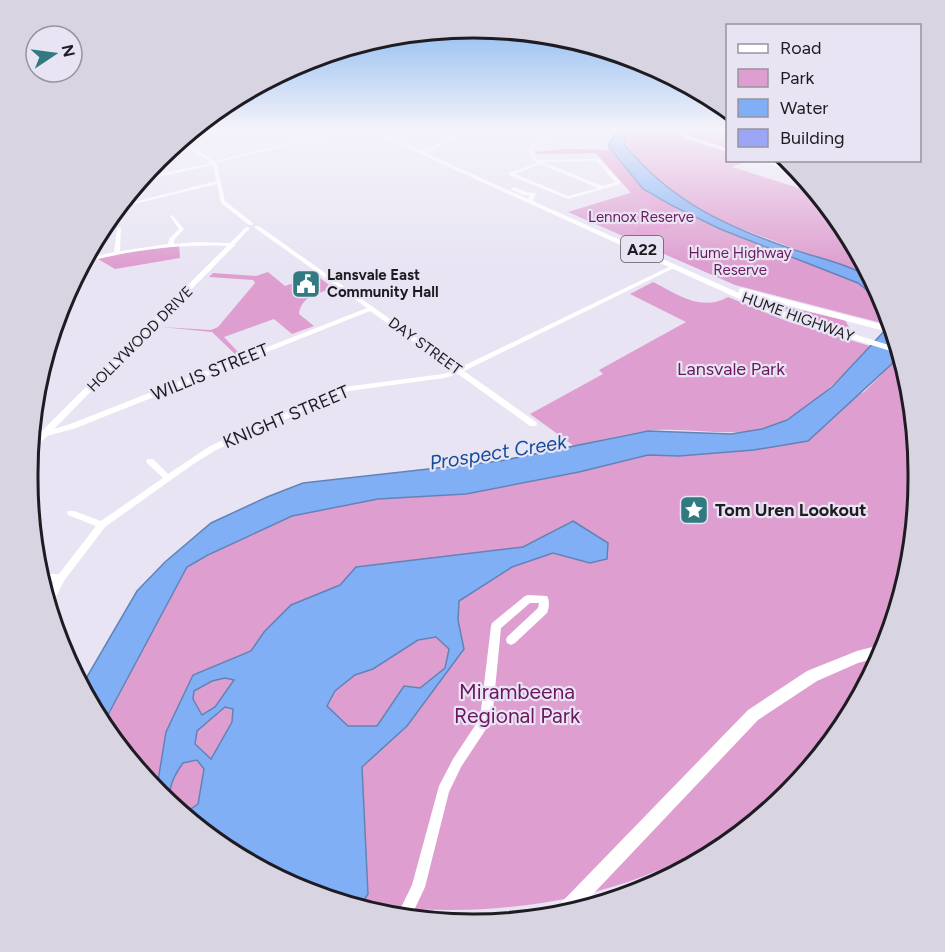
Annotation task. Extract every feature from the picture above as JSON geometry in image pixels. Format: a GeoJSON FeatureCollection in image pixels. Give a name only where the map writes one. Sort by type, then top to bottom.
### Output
{"type":"FeatureCollection","features":[{"type":"Feature","properties":{"kind":"highway","name":"HUME HIGHWAY"},"geometry":{"type":"LineString","coordinates":[[471,174],[775,312],[889,348]]}},
{"type":"Feature","properties":{"kind":"highway","name":"HUME HIGHWAY"},"geometry":{"type":"LineString","coordinates":[[473,174],[533,197],[729,287],[882,327]]}},
{"type":"Feature","properties":{"kind":"main road"},"geometry":{"type":"LineString","coordinates":[[573,903],[753,716],[812,676],[871,653]]}},
{"type":"Feature","properties":{"kind":"street"},"geometry":{"type":"LineString","coordinates":[[217,174],[223,202],[252,227]]}},
{"type":"Feature","properties":{"kind":"street"},"geometry":{"type":"LineString","coordinates":[[512,174],[572,198],[618,181],[612,174]]}},
{"type":"Feature","properties":{"kind":"street"},"geometry":{"type":"LineString","coordinates":[[569,174],[603,188]]}},
{"type":"Feature","properties":{"kind":"street"},"geometry":{"type":"LineString","coordinates":[[131,204],[219,182]]}},
{"type":"Feature","properties":{"kind":"street"},"geometry":{"type":"LineString","coordinates":[[533,197],[547,189]]}},
{"type":"Feature","properties":{"kind":"street"},"geometry":{"type":"LineString","coordinates":[[171,245],[171,240],[182,229],[172,216]]}},
{"type":"Feature","properties":{"kind":"street","name":"HOLLYWOOD DRIVE"},"geometry":{"type":"LineString","coordinates":[[38,441],[252,227]]}},
{"type":"Feature","properties":{"kind":"street","name":"DAY STREET"},"geometry":{"type":"LineString","coordinates":[[252,227],[372,308],[533,424]]}},
{"type":"Feature","properties":{"kind":"street"},"geometry":{"type":"LineString","coordinates":[[117,252],[119,228]]}},
{"type":"Feature","properties":{"kind":"street"},"geometry":{"type":"LineString","coordinates":[[95,258],[117,252],[197,242],[233,245]]}},
{"type":"Feature","properties":{"kind":"street","name":"KNIGHT STREET"},"geometry":{"type":"LineString","coordinates":[[53,594],[61,578],[102,525],[213,448],[347,389],[444,376],[459,371],[673,267]]}},
{"type":"Feature","properties":{"kind":"street","name":"WILLIS STREET"},"geometry":{"type":"LineString","coordinates":[[47,433],[73,426],[372,308]]}},
{"type":"Feature","properties":{"kind":"street"},"geometry":{"type":"LineString","coordinates":[[150,461],[168,478]]}},
{"type":"Feature","properties":{"kind":"street"},"geometry":{"type":"LineString","coordinates":[[71,513],[102,525]]}},
{"type":"Feature","properties":{"kind":"street"},"geometry":{"type":"LineString","coordinates":[[49,578],[61,578]]}},
{"type":"Feature","properties":{"kind":"street"},"geometry":{"type":"LineString","coordinates":[[409,910],[418,888],[443,790],[456,763],[486,720],[496,626],[528,598],[544,599],[543,610],[511,640]]}},
{"type":"Feature","properties":{"kind":"green space"},"geometry":{"type":"Polygon","coordinates":[[[652,174],[756,174],[803,189],[834,231],[860,275],[726,223],[697,208],[664,186],[652,174]]]}},
{"type":"Feature","properties":{"kind":"green space"},"geometry":{"type":"Polygon","coordinates":[[[643,189],[720,229],[858,283],[867,290],[880,323],[735,285],[568,212],[643,189]]]}},
{"type":"Feature","properties":{"kind":"green space"},"geometry":{"type":"Polygon","coordinates":[[[179,245],[180,258],[115,269],[98,259],[118,253],[179,245]]]}},
{"type":"Feature","properties":{"kind":"green space"},"geometry":{"type":"Polygon","coordinates":[[[268,272],[285,286],[316,275],[333,288],[311,296],[300,308],[299,314],[314,326],[292,334],[274,319],[224,337],[240,354],[237,356],[212,332],[161,327],[211,330],[218,327],[255,283],[253,280],[209,277],[213,273],[256,276],[268,272]]]}},
{"type":"Feature","properties":{"kind":"green space","name":"Lansvale Park"},"geometry":{"type":"Polygon","coordinates":[[[653,282],[699,302],[709,303],[728,297],[789,322],[870,346],[821,395],[799,412],[770,426],[753,431],[736,432],[647,431],[574,446],[530,414],[603,374],[599,370],[686,322],[630,294],[653,282]]]}},
{"type":"Feature","properties":{"kind":"green space","name":"Mirambeena Regional Park"},"geometry":{"type":"Polygon","coordinates":[[[894,362],[907,444],[907,508],[893,592],[874,646],[849,697],[818,744],[800,766],[759,807],[737,825],[663,868],[578,896],[488,909],[396,907],[360,900],[280,870],[208,825],[186,807],[145,766],[108,716],[187,567],[292,516],[378,499],[466,494],[579,472],[648,455],[679,456],[754,450],[864,392],[894,362]]]}},
{"type":"Feature","properties":{"kind":"shaded area"},"geometry":{"type":"Polygon","coordinates":[[[615,174],[632,174],[643,189],[671,205],[687,222],[646,236],[633,230],[667,218],[631,193],[615,174]]]}},
{"type":"Feature","properties":{"kind":"shaded area"},"geometry":{"type":"Polygon","coordinates":[[[761,301],[845,320],[852,332],[761,301]]]}},
{"type":"Feature","properties":{"kind":"water","name":"Prospect Creek"},"geometry":{"type":"Polygon","coordinates":[[[631,174],[653,174],[682,198],[725,223],[858,271],[868,291],[858,283],[720,229],[643,189],[631,174]]]}},
{"type":"Feature","properties":{"kind":"water","name":"Prospect Creek"},"geometry":{"type":"Polygon","coordinates":[[[884,332],[893,362],[808,441],[754,450],[679,456],[648,455],[579,472],[466,494],[378,499],[292,516],[187,567],[108,716],[86,679],[137,591],[165,562],[211,523],[267,497],[303,483],[500,461],[648,431],[731,434],[762,429],[787,420],[832,387],[884,332]]]}},
{"type":"Feature","properties":{"kind":"water"},"geometry":{"type":"Polygon","coordinates":[[[573,521],[608,543],[607,559],[590,563],[553,553],[512,567],[459,601],[458,620],[464,649],[407,726],[362,767],[368,894],[364,901],[280,870],[231,841],[189,810],[198,804],[204,769],[197,760],[183,763],[176,773],[170,792],[158,780],[166,732],[193,675],[251,651],[264,632],[291,605],[340,585],[356,567],[523,547],[573,521]],[[436,637],[418,640],[373,669],[355,675],[335,691],[327,706],[348,726],[377,726],[404,686],[420,688],[445,668],[449,649],[436,637]],[[225,678],[212,681],[194,691],[193,699],[202,715],[215,707],[234,680],[225,678]],[[225,707],[197,731],[195,744],[211,759],[232,722],[233,709],[225,707]]]}},
{"type":"Feature","properties":{"kind":"building"},"geometry":{"type":"Polygon","coordinates":[[[307,275],[314,280],[302,284],[295,279],[307,275]]]}},
{"type":"Feature","properties":{"kind":"place","name":"Lansvale East Community Hall"},"geometry":{"type":"Point","coordinates":[306,284]}},
{"type":"Feature","properties":{"kind":"place","name":"Tom Uren Lookout"},"geometry":{"type":"Point","coordinates":[694,510]}},
{"type":"Feature","properties":{"kind":"park label","name":"Lennox Reserve"},"geometry":{"type":"Point","coordinates":[641,217]}},
{"type":"Feature","properties":{"kind":"park label","name":"Hume Highway Reserve"},"geometry":{"type":"Point","coordinates":[740,262]}}]}
